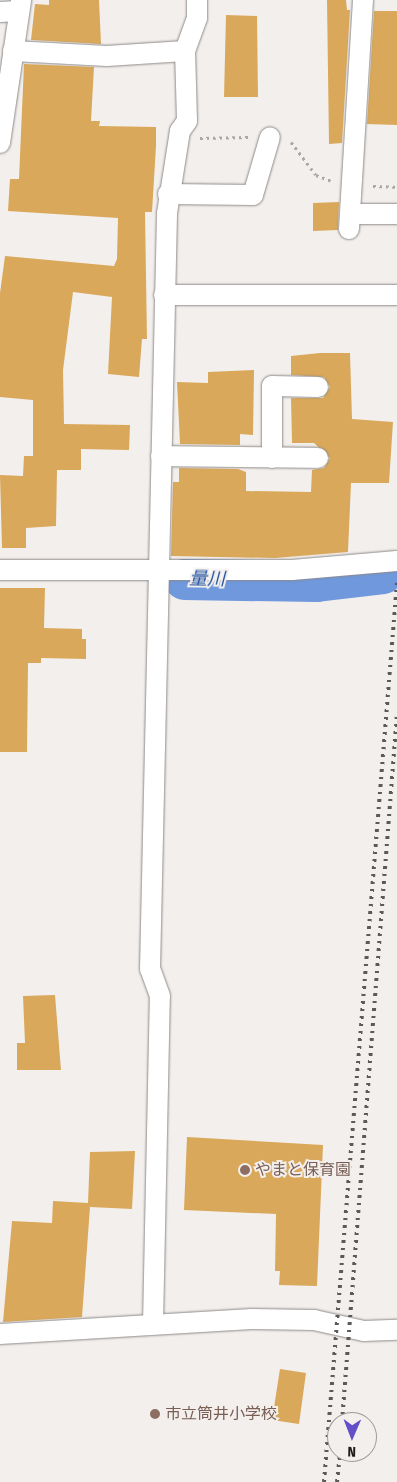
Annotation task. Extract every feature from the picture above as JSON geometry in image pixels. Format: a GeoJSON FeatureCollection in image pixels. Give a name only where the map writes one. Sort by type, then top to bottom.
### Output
{"type":"FeatureCollection","features":[{"type":"Feature","properties":{"kind":"street"},"geometry":{"type":"LineString","coordinates":[[153,1324],[160,996],[150,969],[160,576],[164,295],[168,194],[180,131],[187,121],[185,51],[197,18],[197,0]]}},
{"type":"Feature","properties":{"kind":"street"},"geometry":{"type":"LineString","coordinates":[[363,0],[350,221],[397,214]]}},
{"type":"Feature","properties":{"kind":"street"},"geometry":{"type":"LineString","coordinates":[[0,144],[13,51],[13,8]]}},
{"type":"Feature","properties":{"kind":"street"},"geometry":{"type":"LineString","coordinates":[[13,51],[107,56],[185,51]]}},
{"type":"Feature","properties":{"kind":"street"},"geometry":{"type":"LineString","coordinates":[[168,194],[253,195],[270,137]]}},
{"type":"Feature","properties":{"kind":"street"},"geometry":{"type":"LineString","coordinates":[[164,295],[397,295]]}},
{"type":"Feature","properties":{"kind":"street"},"geometry":{"type":"LineString","coordinates":[[272,458],[272,386],[318,388]]}},
{"type":"Feature","properties":{"kind":"street"},"geometry":{"type":"LineString","coordinates":[[162,456],[318,458]]}},
{"type":"Feature","properties":{"kind":"street"},"geometry":{"type":"LineString","coordinates":[[0,570],[160,576],[319,570],[397,561]]}},
{"type":"Feature","properties":{"kind":"street"},"geometry":{"type":"LineString","coordinates":[[0,1334],[153,1324],[305,1320],[364,1331],[397,1330]]}},
{"type":"Feature","properties":{"kind":"building"},"geometry":{"type":"Polygon","coordinates":[[[49,0],[99,0],[101,44],[31,40],[35,4],[49,5],[49,0]]]}},
{"type":"Feature","properties":{"kind":"building"},"geometry":{"type":"Polygon","coordinates":[[[327,0],[346,0],[347,10],[350,10],[342,143],[329,144],[327,0]]]}},
{"type":"Feature","properties":{"kind":"building"},"geometry":{"type":"Polygon","coordinates":[[[374,11],[397,11],[397,125],[367,124],[374,11]]]}},
{"type":"Feature","properties":{"kind":"building"},"geometry":{"type":"Polygon","coordinates":[[[226,15],[257,16],[258,97],[224,97],[226,15]]]}},
{"type":"Feature","properties":{"kind":"building"},"geometry":{"type":"Polygon","coordinates":[[[24,64],[94,67],[91,121],[100,121],[99,126],[156,127],[156,146],[152,212],[145,212],[147,339],[142,339],[139,377],[108,374],[112,297],[73,292],[63,370],[64,424],[130,425],[129,450],[81,449],[81,470],[57,470],[56,526],[26,528],[26,548],[2,548],[0,475],[23,476],[24,456],[33,456],[33,400],[0,397],[0,293],[5,256],[114,266],[117,259],[118,218],[8,211],[10,179],[19,179],[24,64]]]}},
{"type":"Feature","properties":{"kind":"building"},"geometry":{"type":"Polygon","coordinates":[[[339,202],[338,230],[313,231],[313,203],[339,202]]]}},
{"type":"Feature","properties":{"kind":"building"},"geometry":{"type":"Polygon","coordinates":[[[320,353],[350,353],[352,419],[393,422],[389,483],[351,483],[348,552],[275,558],[171,556],[173,482],[179,482],[179,468],[238,469],[246,472],[246,491],[311,492],[312,470],[324,468],[330,458],[314,443],[292,443],[291,398],[323,398],[330,387],[324,377],[291,375],[291,356],[320,353]]]}},
{"type":"Feature","properties":{"kind":"building"},"geometry":{"type":"Polygon","coordinates":[[[254,370],[253,435],[240,434],[240,445],[180,444],[177,382],[208,383],[208,372],[254,370]]]}},
{"type":"Feature","properties":{"kind":"building"},"geometry":{"type":"Polygon","coordinates":[[[0,588],[45,588],[44,628],[82,629],[82,639],[86,639],[86,659],[41,658],[41,663],[28,663],[27,752],[0,752],[0,588]]]}},
{"type":"Feature","properties":{"kind":"building"},"geometry":{"type":"Polygon","coordinates":[[[55,995],[61,1070],[17,1070],[17,1043],[25,1043],[23,996],[55,995]]]}},
{"type":"Feature","properties":{"kind":"building"},"geometry":{"type":"Polygon","coordinates":[[[187,1137],[323,1145],[317,1286],[279,1285],[280,1271],[275,1271],[276,1214],[184,1210],[187,1137]]]}},
{"type":"Feature","properties":{"kind":"building"},"geometry":{"type":"Polygon","coordinates":[[[135,1151],[132,1209],[90,1207],[82,1317],[3,1322],[12,1221],[52,1223],[53,1201],[88,1203],[90,1152],[135,1151]]]}},
{"type":"Feature","properties":{"kind":"building"},"geometry":{"type":"Polygon","coordinates":[[[280,1369],[306,1373],[299,1424],[272,1420],[280,1369]]]}},
{"type":"Feature","properties":{"kind":"waterway","name":"量川"},"geometry":{"type":"LineString","coordinates":[[383,573],[397,574]]}},
{"type":"Feature","properties":{"kind":"waterway","name":"量川"},"geometry":{"type":"LineString","coordinates":[[184,579],[316,581],[383,573]]}},
{"type":"Feature","properties":{"kind":"railway"},"geometry":{"type":"LineString","coordinates":[[324,1482],[397,583]]}},
{"type":"Feature","properties":{"kind":"railway"},"geometry":{"type":"LineString","coordinates":[[343,1412],[397,714]]}},
{"type":"Feature","properties":{"kind":"railway"},"geometry":{"type":"LineString","coordinates":[[337,1482],[339,1462]]}},
{"type":"Feature","properties":{"kind":"place","name":"やまと保育園"},"geometry":{"type":"Point","coordinates":[245,1170]}},
{"type":"Feature","properties":{"kind":"place","name":"市立筒井小学校"},"geometry":{"type":"Point","coordinates":[155,1414]}}]}
